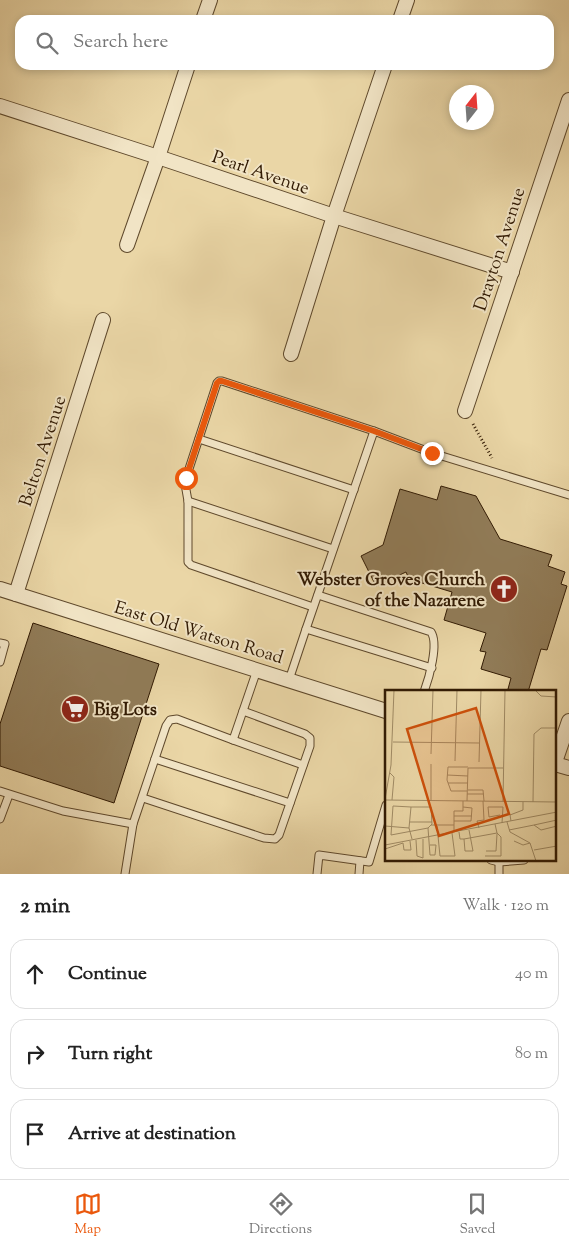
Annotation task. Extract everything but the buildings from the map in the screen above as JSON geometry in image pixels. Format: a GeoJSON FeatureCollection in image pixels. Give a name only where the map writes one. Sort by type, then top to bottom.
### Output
{"type":"FeatureCollection","features":[{"type":"Feature","properties":{"kind":"street"},"geometry":{"type":"LineString","coordinates":[[205,15],[210,0]]}},
{"type":"Feature","properties":{"kind":"street"},"geometry":{"type":"LineString","coordinates":[[402,15],[407,0]]}},
{"type":"Feature","properties":{"kind":"street"},"geometry":{"type":"LineString","coordinates":[[127,245],[186,70]]}},
{"type":"Feature","properties":{"kind":"street"},"geometry":{"type":"LineString","coordinates":[[291,354],[334,216],[383,70]]}},
{"type":"Feature","properties":{"kind":"street","name":"Drayton Avenue"},"geometry":{"type":"LineString","coordinates":[[465,411],[569,100]]}},
{"type":"Feature","properties":{"kind":"street","name":"Pearl Avenue"},"geometry":{"type":"LineString","coordinates":[[0,106],[334,216],[512,272]]}},
{"type":"Feature","properties":{"kind":"street","name":"Belton Avenue"},"geometry":{"type":"LineString","coordinates":[[16,594],[103,320]]}},
{"type":"Feature","properties":{"kind":"street","name":"East Old Watson Road"},"geometry":{"type":"LineString","coordinates":[[0,589],[385,711]]}},
{"type":"Feature","properties":{"kind":"street"},"geometry":{"type":"LineString","coordinates":[[556,760],[569,721]]}},
{"type":"Feature","properties":{"kind":"street"},"geometry":{"type":"LineString","coordinates":[[556,763],[569,768]]}},
{"type":"Feature","properties":{"kind":"lane"},"geometry":{"type":"LineString","coordinates":[[313,607],[191,565],[188,562],[186,478],[219,381],[374,431],[432,453],[569,495]]}},
{"type":"Feature","properties":{"kind":"lane"},"geometry":{"type":"LineString","coordinates":[[289,680],[374,431]]}},
{"type":"Feature","properties":{"kind":"lane"},"geometry":{"type":"LineString","coordinates":[[199,438],[354,490]]}},
{"type":"Feature","properties":{"kind":"lane"},"geometry":{"type":"LineString","coordinates":[[188,501],[334,549]]}},
{"type":"Feature","properties":{"kind":"lane"},"geometry":{"type":"LineString","coordinates":[[318,594],[431,632],[434,638],[432,668],[425,690]]}},
{"type":"Feature","properties":{"kind":"lane"},"geometry":{"type":"LineString","coordinates":[[306,628],[432,668]]}},
{"type":"Feature","properties":{"kind":"lane"},"geometry":{"type":"LineString","coordinates":[[0,643],[5,644],[0,662]]}},
{"type":"Feature","properties":{"kind":"lane"},"geometry":{"type":"LineString","coordinates":[[233,740],[258,670]]}},
{"type":"Feature","properties":{"kind":"lane"},"geometry":{"type":"LineString","coordinates":[[143,798],[264,838],[275,839],[279,835],[310,746],[310,738],[305,734],[243,711]]}},
{"type":"Feature","properties":{"kind":"lane"},"geometry":{"type":"LineString","coordinates":[[125,874],[134,824],[166,726],[170,720],[177,719],[303,765]]}},
{"type":"Feature","properties":{"kind":"lane"},"geometry":{"type":"LineString","coordinates":[[155,758],[290,803]]}},
{"type":"Feature","properties":{"kind":"lane"},"geometry":{"type":"LineString","coordinates":[[0,792],[63,811],[134,824]]}},
{"type":"Feature","properties":{"kind":"lane"},"geometry":{"type":"LineString","coordinates":[[0,819],[9,795]]}},
{"type":"Feature","properties":{"kind":"lane"},"geometry":{"type":"LineString","coordinates":[[317,874],[319,855],[369,862],[385,808]]}},
{"type":"Feature","properties":{"kind":"lane"},"geometry":{"type":"LineString","coordinates":[[359,874],[360,861]]}},
{"type":"Feature","properties":{"kind":"lane"},"geometry":{"type":"LineString","coordinates":[[498,874],[499,862]]}},
{"type":"Feature","properties":{"kind":"path"},"geometry":{"type":"LineString","coordinates":[[465,411],[500,474]]}},
{"type":"Feature","properties":{"kind":"place","name":"Webster Groves Church of the Nazarene"},"geometry":{"type":"Point","coordinates":[504,589]}},
{"type":"Feature","properties":{"kind":"place","name":"Big Lots"},"geometry":{"type":"Point","coordinates":[75,709]}},
{"type":"Feature","properties":{"kind":"route"},"geometry":{"type":"LineString","coordinates":[[186,478],[219,381],[374,431],[432,453]]}}]}
